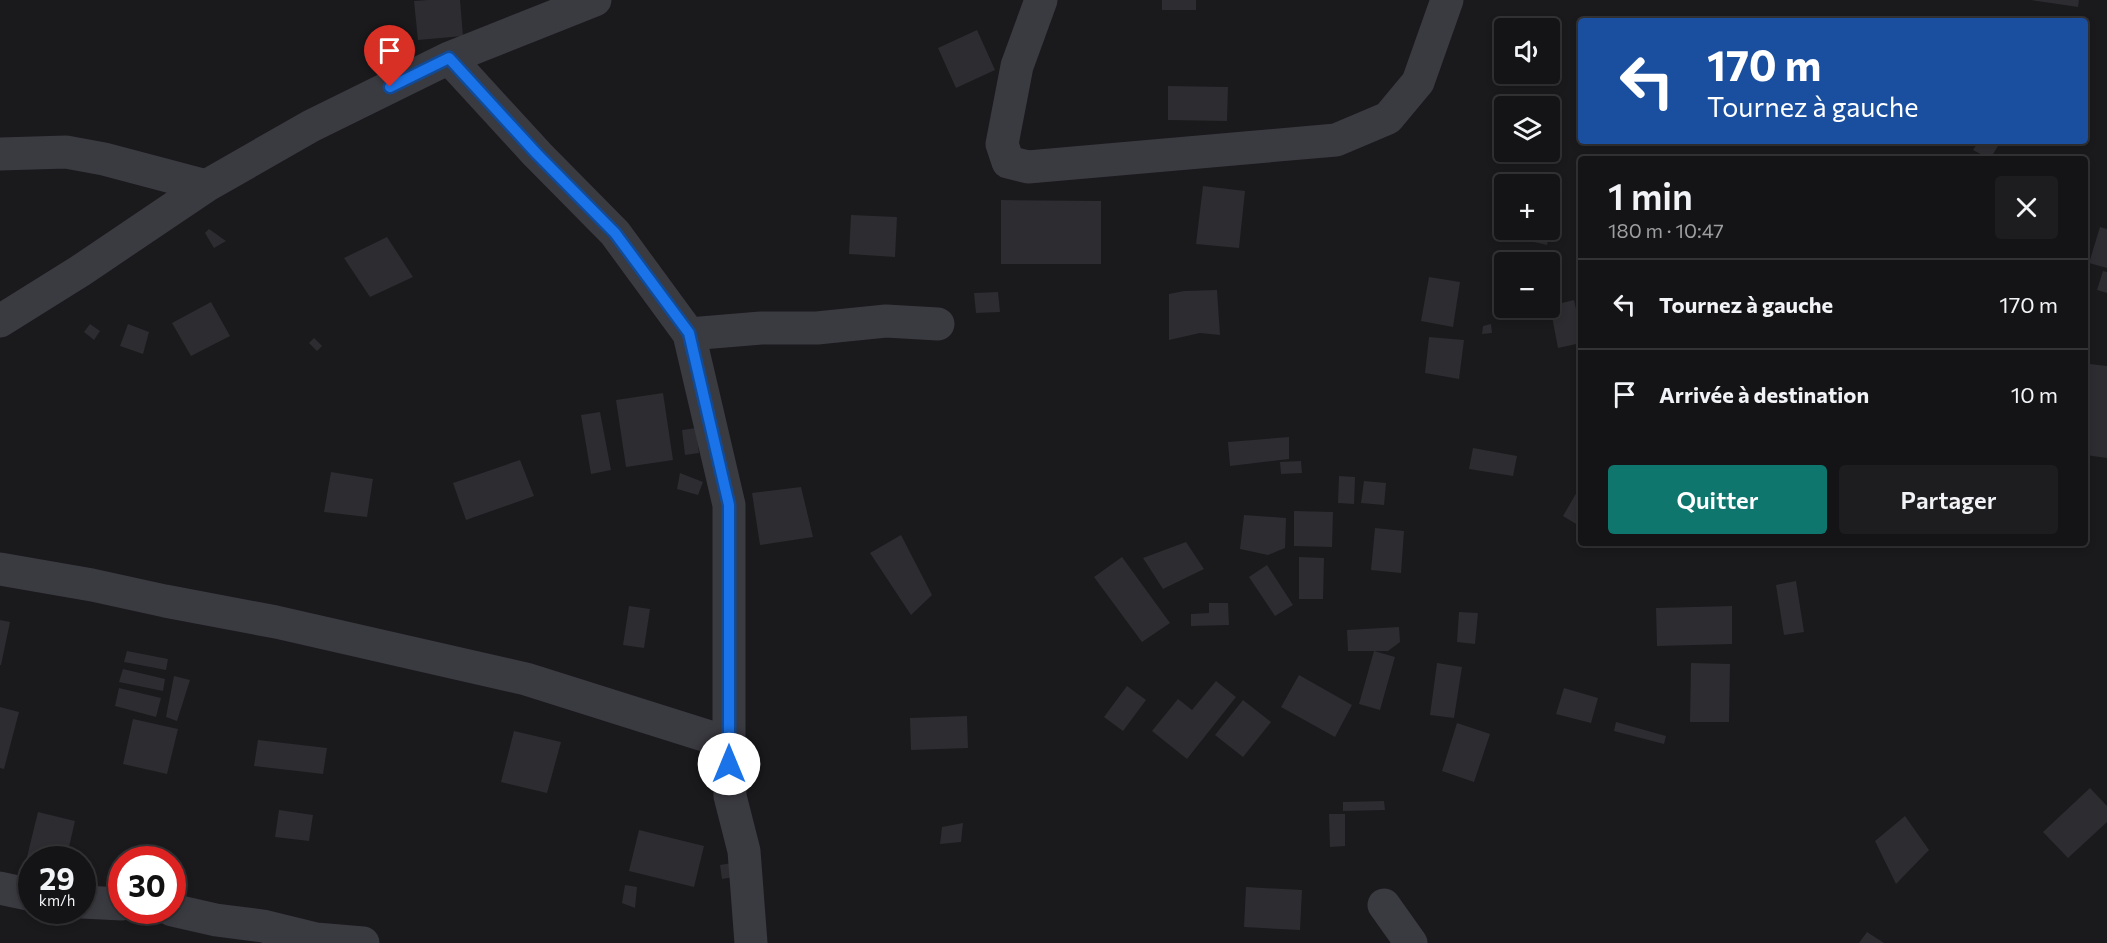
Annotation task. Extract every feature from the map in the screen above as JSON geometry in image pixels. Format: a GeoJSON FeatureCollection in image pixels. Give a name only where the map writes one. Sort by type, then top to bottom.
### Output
{"type":"FeatureCollection","features":[{"type":"Feature","properties":{"kind":"street"},"geometry":{"type":"LineString","coordinates":[[0,321],[80,271],[206,186],[311,126],[449,58],[596,0]]}},
{"type":"Feature","properties":{"kind":"street"},"geometry":{"type":"LineString","coordinates":[[1041,0],[1017,66],[1002,144],[1008,162],[1028,167],[1336,140],[1388,118],[1418,82],[1447,0]]}},
{"type":"Feature","properties":{"kind":"street"},"geometry":{"type":"LineString","coordinates":[[449,58],[537,154],[615,233],[689,333],[729,505],[730,795],[744,851],[751,943]]}},
{"type":"Feature","properties":{"kind":"street"},"geometry":{"type":"LineString","coordinates":[[0,154],[66,152],[104,159],[206,186]]}},
{"type":"Feature","properties":{"kind":"street"},"geometry":{"type":"LineString","coordinates":[[689,333],[761,328],[817,328],[886,321],[938,324]]}},
{"type":"Feature","properties":{"kind":"street"},"geometry":{"type":"LineString","coordinates":[[0,569],[276,622],[526,679],[729,743]]}},
{"type":"Feature","properties":{"kind":"street"},"geometry":{"type":"LineString","coordinates":[[0,888],[18,892]]}},
{"type":"Feature","properties":{"kind":"street"},"geometry":{"type":"LineString","coordinates":[[1384,905],[1411,943]]}},
{"type":"Feature","properties":{"kind":"street"},"geometry":{"type":"LineString","coordinates":[[186,913],[263,926],[315,939],[363,943]]}},
{"type":"Feature","properties":{"kind":"building"},"geometry":{"type":"Polygon","coordinates":[[[460,0],[463,36],[418,40],[414,1],[460,0]]]}},
{"type":"Feature","properties":{"kind":"building"},"geometry":{"type":"Polygon","coordinates":[[[1162,0],[1196,0],[1196,10],[1162,10],[1162,0]]]}},
{"type":"Feature","properties":{"kind":"building"},"geometry":{"type":"Polygon","coordinates":[[[2031,0],[2079,0],[2078,7],[2031,0]]]}},
{"type":"Feature","properties":{"kind":"building"},"geometry":{"type":"Polygon","coordinates":[[[977,30],[995,70],[956,88],[938,48],[977,30]]]}},
{"type":"Feature","properties":{"kind":"building"},"geometry":{"type":"Polygon","coordinates":[[[1168,86],[1228,87],[1227,121],[1168,120],[1168,86]]]}},
{"type":"Feature","properties":{"kind":"building"},"geometry":{"type":"Polygon","coordinates":[[[1977,144],[1999,144],[1992,156],[1984,156],[1973,150],[1977,144]]]}},
{"type":"Feature","properties":{"kind":"building"},"geometry":{"type":"Polygon","coordinates":[[[1203,186],[1245,191],[1239,248],[1196,244],[1203,186]]]}},
{"type":"Feature","properties":{"kind":"building"},"geometry":{"type":"Polygon","coordinates":[[[1001,200],[1101,201],[1101,264],[1001,264],[1001,200]]]}},
{"type":"Feature","properties":{"kind":"building"},"geometry":{"type":"Polygon","coordinates":[[[851,215],[897,217],[895,257],[849,254],[851,215]]]}},
{"type":"Feature","properties":{"kind":"building"},"geometry":{"type":"Polygon","coordinates":[[[2100,227],[2107,229],[2107,268],[2089,263],[2100,227]]]}},
{"type":"Feature","properties":{"kind":"building"},"geometry":{"type":"Polygon","coordinates":[[[209,229],[226,241],[214,248],[205,233],[209,229]]]}},
{"type":"Feature","properties":{"kind":"building"},"geometry":{"type":"Polygon","coordinates":[[[387,237],[413,277],[370,297],[344,258],[387,237]]]}},
{"type":"Feature","properties":{"kind":"building"},"geometry":{"type":"Polygon","coordinates":[[[1526,240],[1548,240],[1547,245],[1526,240]]]}},
{"type":"Feature","properties":{"kind":"building"},"geometry":{"type":"Polygon","coordinates":[[[2103,271],[2107,272],[2107,293],[2097,290],[2103,271]]]}},
{"type":"Feature","properties":{"kind":"building"},"geometry":{"type":"Polygon","coordinates":[[[1429,277],[1460,282],[1453,327],[1421,321],[1429,277]]]}},
{"type":"Feature","properties":{"kind":"building"},"geometry":{"type":"Polygon","coordinates":[[[1217,290],[1220,335],[1200,333],[1169,340],[1169,294],[1217,290]]]}},
{"type":"Feature","properties":{"kind":"building"},"geometry":{"type":"Polygon","coordinates":[[[998,292],[1000,312],[976,313],[974,293],[998,292]]]}},
{"type":"Feature","properties":{"kind":"building"},"geometry":{"type":"Polygon","coordinates":[[[1574,300],[1578,318],[1578,344],[1558,348],[1552,318],[1560,318],[1560,304],[1574,300]]]}},
{"type":"Feature","properties":{"kind":"building"},"geometry":{"type":"Polygon","coordinates":[[[211,302],[230,336],[191,356],[172,323],[211,302]]]}},
{"type":"Feature","properties":{"kind":"building"},"geometry":{"type":"Polygon","coordinates":[[[90,324],[100,331],[94,340],[84,332],[90,324]]]}},
{"type":"Feature","properties":{"kind":"building"},"geometry":{"type":"Polygon","coordinates":[[[128,324],[149,332],[143,354],[120,346],[128,324]]]}},
{"type":"Feature","properties":{"kind":"building"},"geometry":{"type":"Polygon","coordinates":[[[1491,324],[1492,333],[1482,334],[1483,326],[1491,324]]]}},
{"type":"Feature","properties":{"kind":"building"},"geometry":{"type":"Polygon","coordinates":[[[1429,337],[1464,340],[1459,379],[1425,373],[1429,337]]]}},
{"type":"Feature","properties":{"kind":"building"},"geometry":{"type":"Polygon","coordinates":[[[314,338],[322,346],[317,351],[309,343],[314,338]]]}},
{"type":"Feature","properties":{"kind":"building"},"geometry":{"type":"Polygon","coordinates":[[[2090,364],[2107,366],[2107,458],[2088,455],[2090,364]]]}},
{"type":"Feature","properties":{"kind":"building"},"geometry":{"type":"Polygon","coordinates":[[[663,393],[673,460],[626,467],[616,400],[663,393]]]}},
{"type":"Feature","properties":{"kind":"building"},"geometry":{"type":"Polygon","coordinates":[[[600,412],[611,470],[591,474],[581,415],[600,412]]]}},
{"type":"Feature","properties":{"kind":"building"},"geometry":{"type":"Polygon","coordinates":[[[696,428],[699,453],[685,455],[682,430],[696,428]]]}},
{"type":"Feature","properties":{"kind":"building"},"geometry":{"type":"Polygon","coordinates":[[[1289,437],[1289,459],[1230,466],[1228,442],[1289,437]]]}},
{"type":"Feature","properties":{"kind":"building"},"geometry":{"type":"Polygon","coordinates":[[[1473,448],[1517,456],[1513,476],[1469,469],[1473,448]]]}},
{"type":"Feature","properties":{"kind":"building"},"geometry":{"type":"Polygon","coordinates":[[[520,460],[534,496],[466,520],[453,483],[520,460]]]}},
{"type":"Feature","properties":{"kind":"building"},"geometry":{"type":"Polygon","coordinates":[[[1301,461],[1302,473],[1281,474],[1280,462],[1301,461]]]}},
{"type":"Feature","properties":{"kind":"building"},"geometry":{"type":"Polygon","coordinates":[[[331,472],[373,479],[367,517],[324,512],[331,472]]]}},
{"type":"Feature","properties":{"kind":"building"},"geometry":{"type":"Polygon","coordinates":[[[680,473],[703,482],[698,495],[677,489],[680,473]]]}},
{"type":"Feature","properties":{"kind":"building"},"geometry":{"type":"Polygon","coordinates":[[[1339,476],[1355,477],[1354,504],[1338,503],[1339,476]]]}},
{"type":"Feature","properties":{"kind":"building"},"geometry":{"type":"Polygon","coordinates":[[[1364,481],[1386,483],[1384,505],[1361,503],[1364,481]]]}},
{"type":"Feature","properties":{"kind":"building"},"geometry":{"type":"Polygon","coordinates":[[[801,487],[813,537],[760,545],[752,493],[801,487]]]}},
{"type":"Feature","properties":{"kind":"building"},"geometry":{"type":"Polygon","coordinates":[[[1578,490],[1578,525],[1563,516],[1578,490]]]}},
{"type":"Feature","properties":{"kind":"building"},"geometry":{"type":"Polygon","coordinates":[[[1294,511],[1333,512],[1332,547],[1294,546],[1294,511]]]}},
{"type":"Feature","properties":{"kind":"building"},"geometry":{"type":"Polygon","coordinates":[[[1244,515],[1286,518],[1285,548],[1268,555],[1240,549],[1244,515]]]}},
{"type":"Feature","properties":{"kind":"building"},"geometry":{"type":"Polygon","coordinates":[[[1375,528],[1404,531],[1401,573],[1371,570],[1375,528]]]}},
{"type":"Feature","properties":{"kind":"building"},"geometry":{"type":"Polygon","coordinates":[[[901,535],[932,595],[911,615],[870,553],[901,535]]]}},
{"type":"Feature","properties":{"kind":"building"},"geometry":{"type":"Polygon","coordinates":[[[1186,542],[1204,569],[1163,589],[1143,558],[1186,542]]]}},
{"type":"Feature","properties":{"kind":"building"},"geometry":{"type":"Polygon","coordinates":[[[1122,557],[1170,623],[1142,642],[1094,577],[1122,557]]]}},
{"type":"Feature","properties":{"kind":"building"},"geometry":{"type":"Polygon","coordinates":[[[1299,557],[1324,558],[1323,599],[1299,599],[1299,557]]]}},
{"type":"Feature","properties":{"kind":"building"},"geometry":{"type":"Polygon","coordinates":[[[1267,565],[1293,605],[1275,616],[1249,577],[1267,565]]]}},
{"type":"Feature","properties":{"kind":"building"},"geometry":{"type":"Polygon","coordinates":[[[1796,581],[1804,632],[1784,635],[1776,585],[1796,581]]]}},
{"type":"Feature","properties":{"kind":"building"},"geometry":{"type":"Polygon","coordinates":[[[1209,603],[1228,603],[1229,625],[1191,626],[1191,614],[1209,613],[1209,603]]]}},
{"type":"Feature","properties":{"kind":"building"},"geometry":{"type":"Polygon","coordinates":[[[629,606],[650,609],[644,648],[623,645],[629,606]]]}},
{"type":"Feature","properties":{"kind":"building"},"geometry":{"type":"Polygon","coordinates":[[[1732,606],[1732,644],[1657,646],[1656,608],[1732,606]]]}},
{"type":"Feature","properties":{"kind":"building"},"geometry":{"type":"Polygon","coordinates":[[[1459,612],[1478,613],[1475,644],[1457,642],[1459,612]]]}},
{"type":"Feature","properties":{"kind":"building"},"geometry":{"type":"Polygon","coordinates":[[[0,620],[10,622],[1,665],[0,665],[0,620]]]}},
{"type":"Feature","properties":{"kind":"building"},"geometry":{"type":"Polygon","coordinates":[[[1399,627],[1400,642],[1388,651],[1348,651],[1347,630],[1399,627]]]}},
{"type":"Feature","properties":{"kind":"building"},"geometry":{"type":"Polygon","coordinates":[[[127,651],[168,659],[166,670],[124,662],[127,651]]]}},
{"type":"Feature","properties":{"kind":"building"},"geometry":{"type":"Polygon","coordinates":[[[1374,651],[1395,657],[1380,710],[1359,704],[1374,651]]]}},
{"type":"Feature","properties":{"kind":"building"},"geometry":{"type":"Polygon","coordinates":[[[1437,663],[1462,667],[1454,718],[1430,715],[1437,663]]]}},
{"type":"Feature","properties":{"kind":"building"},"geometry":{"type":"Polygon","coordinates":[[[1691,663],[1730,664],[1729,722],[1690,722],[1691,663]]]}},
{"type":"Feature","properties":{"kind":"building"},"geometry":{"type":"Polygon","coordinates":[[[123,669],[165,679],[163,691],[119,682],[123,669]]]}},
{"type":"Feature","properties":{"kind":"building"},"geometry":{"type":"Polygon","coordinates":[[[1299,675],[1352,705],[1335,737],[1281,707],[1299,675]]]}},
{"type":"Feature","properties":{"kind":"building"},"geometry":{"type":"Polygon","coordinates":[[[174,676],[190,680],[177,721],[166,717],[174,676]]]}},
{"type":"Feature","properties":{"kind":"building"},"geometry":{"type":"Polygon","coordinates":[[[1216,681],[1236,697],[1187,759],[1152,731],[1178,699],[1192,710],[1216,681]]]}},
{"type":"Feature","properties":{"kind":"building"},"geometry":{"type":"Polygon","coordinates":[[[1127,686],[1146,700],[1123,731],[1104,717],[1127,686]]]}},
{"type":"Feature","properties":{"kind":"building"},"geometry":{"type":"Polygon","coordinates":[[[119,688],[161,698],[156,717],[115,706],[119,688]]]}},
{"type":"Feature","properties":{"kind":"building"},"geometry":{"type":"Polygon","coordinates":[[[1564,688],[1598,698],[1591,723],[1556,714],[1564,688]]]}},
{"type":"Feature","properties":{"kind":"building"},"geometry":{"type":"Polygon","coordinates":[[[1243,700],[1271,722],[1243,757],[1215,735],[1243,700]]]}},
{"type":"Feature","properties":{"kind":"building"},"geometry":{"type":"Polygon","coordinates":[[[0,707],[19,712],[4,769],[0,768],[0,707]]]}},
{"type":"Feature","properties":{"kind":"building"},"geometry":{"type":"Polygon","coordinates":[[[967,716],[968,748],[911,750],[910,718],[967,716]]]}},
{"type":"Feature","properties":{"kind":"building"},"geometry":{"type":"Polygon","coordinates":[[[133,719],[178,729],[167,774],[123,764],[133,719]]]}},
{"type":"Feature","properties":{"kind":"building"},"geometry":{"type":"Polygon","coordinates":[[[1616,722],[1666,736],[1664,744],[1614,731],[1616,722]]]}},
{"type":"Feature","properties":{"kind":"building"},"geometry":{"type":"Polygon","coordinates":[[[1457,723],[1490,734],[1474,782],[1442,771],[1457,723]]]}},
{"type":"Feature","properties":{"kind":"building"},"geometry":{"type":"Polygon","coordinates":[[[514,731],[561,742],[547,793],[501,782],[514,731]]]}},
{"type":"Feature","properties":{"kind":"building"},"geometry":{"type":"Polygon","coordinates":[[[258,740],[327,748],[323,774],[254,766],[258,740]]]}},
{"type":"Feature","properties":{"kind":"building"},"geometry":{"type":"Polygon","coordinates":[[[2090,788],[2107,806],[2107,822],[2068,858],[2043,832],[2090,788]]]}},
{"type":"Feature","properties":{"kind":"building"},"geometry":{"type":"Polygon","coordinates":[[[1384,801],[1385,810],[1343,811],[1343,802],[1384,801]]]}},
{"type":"Feature","properties":{"kind":"building"},"geometry":{"type":"Polygon","coordinates":[[[279,810],[313,815],[309,841],[275,837],[279,810]]]}},
{"type":"Feature","properties":{"kind":"building"},"geometry":{"type":"Polygon","coordinates":[[[38,812],[75,821],[69,846],[30,846],[38,812]]]}},
{"type":"Feature","properties":{"kind":"building"},"geometry":{"type":"Polygon","coordinates":[[[1329,814],[1345,814],[1345,846],[1330,847],[1329,814]]]}},
{"type":"Feature","properties":{"kind":"building"},"geometry":{"type":"Polygon","coordinates":[[[1905,816],[1929,850],[1896,884],[1875,841],[1905,816]]]}},
{"type":"Feature","properties":{"kind":"building"},"geometry":{"type":"Polygon","coordinates":[[[963,823],[961,842],[940,844],[942,827],[963,823]]]}},
{"type":"Feature","properties":{"kind":"building"},"geometry":{"type":"Polygon","coordinates":[[[639,830],[704,846],[694,887],[629,871],[639,830]]]}},
{"type":"Feature","properties":{"kind":"building"},"geometry":{"type":"Polygon","coordinates":[[[732,863],[734,877],[722,879],[720,865],[732,863]]]}},
{"type":"Feature","properties":{"kind":"building"},"geometry":{"type":"Polygon","coordinates":[[[625,885],[637,887],[635,908],[622,903],[625,885]]]}},
{"type":"Feature","properties":{"kind":"building"},"geometry":{"type":"Polygon","coordinates":[[[1246,887],[1302,890],[1300,930],[1244,927],[1246,887]]]}},
{"type":"Feature","properties":{"kind":"building"},"geometry":{"type":"Polygon","coordinates":[[[1867,932],[1884,943],[1859,943],[1867,932]]]}},
{"type":"Feature","properties":{"kind":"route"},"geometry":{"type":"LineString","coordinates":[[390,87],[449,58],[537,154],[615,233],[689,333],[729,505],[727,651],[730,686],[729,764]]}}]}
